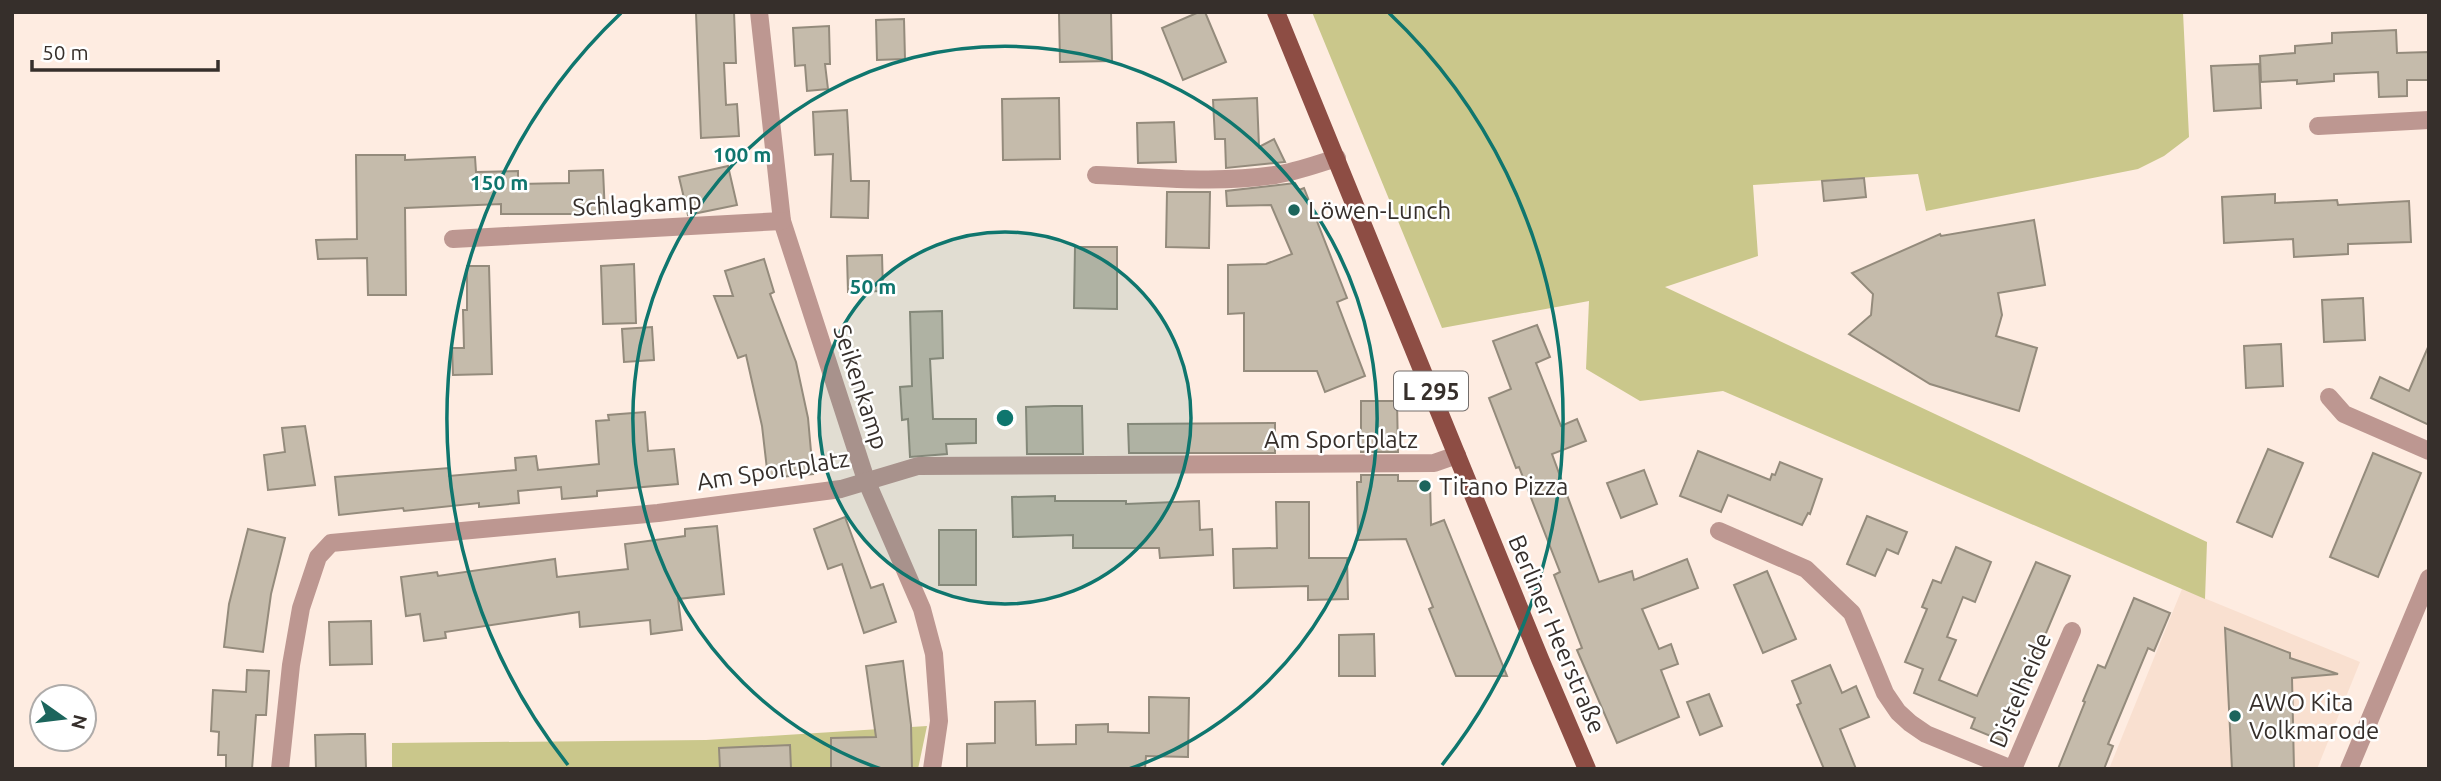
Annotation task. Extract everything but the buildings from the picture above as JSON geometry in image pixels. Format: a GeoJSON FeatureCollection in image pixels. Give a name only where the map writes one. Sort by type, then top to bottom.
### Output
{"type":"FeatureCollection","features":[{"type":"Feature","properties":{"kind":"main road","name":"Berliner Heerstraße"},"geometry":{"type":"LineString","coordinates":[[1276,12],[1587,769]]}},
{"type":"Feature","properties":{"kind":"street","name":"Seikenkamp"},"geometry":{"type":"LineString","coordinates":[[759,12],[782,221],[866,480],[922,609],[934,654],[939,721],[932,769]]}},
{"type":"Feature","properties":{"kind":"street"},"geometry":{"type":"LineString","coordinates":[[2318,126],[2429,121]]}},
{"type":"Feature","properties":{"kind":"street"},"geometry":{"type":"LineString","coordinates":[[1096,175],[1262,177],[1338,158]]}},
{"type":"Feature","properties":{"kind":"street","name":"Schlagkamp"},"geometry":{"type":"LineString","coordinates":[[453,239],[782,221]]}},
{"type":"Feature","properties":{"kind":"street"},"geometry":{"type":"LineString","coordinates":[[2329,397],[2344,414],[2429,451]]}},
{"type":"Feature","properties":{"kind":"street","name":"Am Sportplatz"},"geometry":{"type":"LineString","coordinates":[[280,769],[291,665],[301,608],[318,557],[331,543],[658,513],[841,489],[918,466],[1434,463],[1457,456]]}},
{"type":"Feature","properties":{"kind":"street","name":"Distelheide"},"geometry":{"type":"LineString","coordinates":[[1719,531],[1806,569],[1852,613],[1885,693],[1898,712],[1926,734],[2012,769],[2072,631]]}},
{"type":"Feature","properties":{"kind":"street"},"geometry":{"type":"LineString","coordinates":[[2349,769],[2421,620],[2429,578]]}},
{"type":"Feature","properties":{"kind":"shaded area"},"geometry":{"type":"Polygon","coordinates":[[[1312,12],[2183,12],[2189,137],[2164,156],[2138,169],[1926,211],[1918,174],[1753,185],[1758,256],[1665,287],[2207,542],[2205,599],[1723,391],[1640,401],[1586,369],[1589,301],[1442,328],[1312,12]]]}},
{"type":"Feature","properties":{"kind":"shaded area","name":"AWO Kita Volkmarode"},"geometry":{"type":"Polygon","coordinates":[[[2182,589],[2360,662],[2317,769],[2109,769],[2182,589]]]}},
{"type":"Feature","properties":{"kind":"shaded area"},"geometry":{"type":"Polygon","coordinates":[[[927,726],[918,769],[392,769],[392,743],[706,740],[927,726]]]}},
{"type":"Feature","properties":{"kind":"place","name":"Löwen-Lunch"},"geometry":{"type":"Point","coordinates":[1294,210]}},
{"type":"Feature","properties":{"kind":"place","name":"Titano Pizza"},"geometry":{"type":"Point","coordinates":[1425,486]}},
{"type":"Feature","properties":{"kind":"place","name":"AWO Kita Volkmarode"},"geometry":{"type":"Point","coordinates":[2235,716]}}]}
